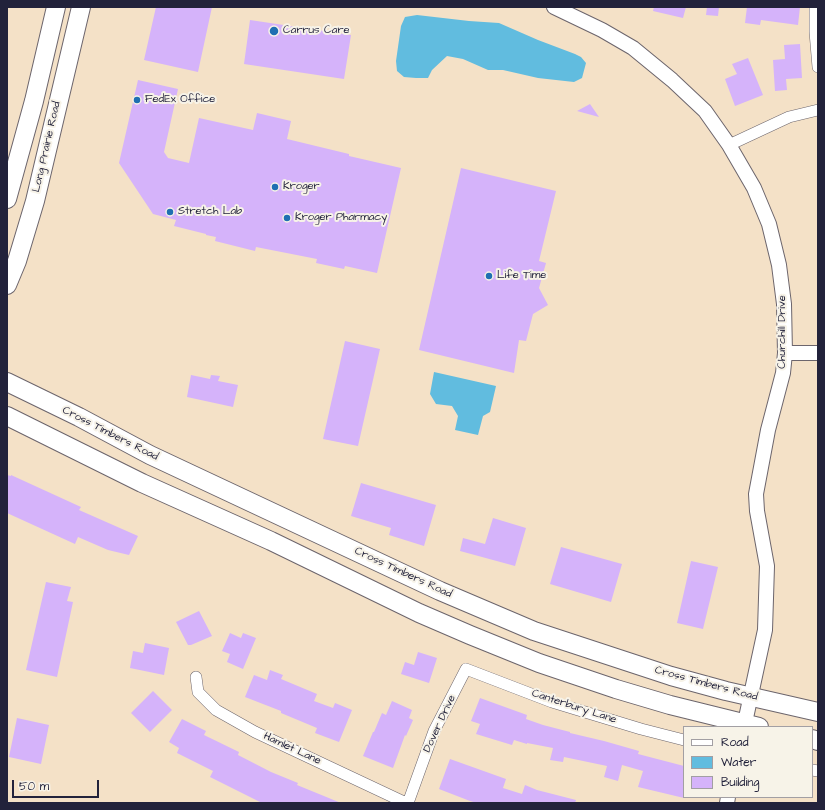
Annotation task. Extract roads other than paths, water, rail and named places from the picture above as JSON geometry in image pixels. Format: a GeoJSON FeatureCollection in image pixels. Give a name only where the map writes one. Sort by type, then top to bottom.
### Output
{"type":"FeatureCollection","features":[{"type":"Feature","properties":{"kind":"main road"},"geometry":{"type":"LineString","coordinates":[[7,199],[20,147],[34,101],[56,7]]}},
{"type":"Feature","properties":{"kind":"main road","name":"Long Prairie Road"},"geometry":{"type":"LineString","coordinates":[[7,285],[17,261],[35,201],[42,165],[80,7]]}},
{"type":"Feature","properties":{"kind":"main road"},"geometry":{"type":"LineString","coordinates":[[34,101],[32,135],[34,155],[42,165]]}},
{"type":"Feature","properties":{"kind":"main road","name":"Cross Timbers Road"},"geometry":{"type":"LineString","coordinates":[[7,382],[79,417],[150,455],[440,592],[534,630],[671,676],[818,712]]}},
{"type":"Feature","properties":{"kind":"main road"},"geometry":{"type":"LineString","coordinates":[[7,416],[142,483],[271,541],[419,613],[519,655],[566,673],[616,689],[749,726]]}},
{"type":"Feature","properties":{"kind":"main road"},"geometry":{"type":"LineString","coordinates":[[271,541],[283,517]]}},
{"type":"Feature","properties":{"kind":"street","name":"Churchill Drive"},"geometry":{"type":"LineString","coordinates":[[554,7],[602,30],[633,48],[672,80],[705,111],[729,145],[754,188],[769,224],[778,259],[784,304],[785,353],[783,373],[768,430],[756,494],[767,583],[765,630],[751,696],[749,726]]}},
{"type":"Feature","properties":{"kind":"street"},"geometry":{"type":"LineString","coordinates":[[815,7],[815,32],[818,66]]}},
{"type":"Feature","properties":{"kind":"street"},"geometry":{"type":"LineString","coordinates":[[729,145],[790,117],[818,110]]}},
{"type":"Feature","properties":{"kind":"street"},"geometry":{"type":"LineString","coordinates":[[785,353],[818,353]]}},
{"type":"Feature","properties":{"kind":"street","name":"Canterbury Lane"},"geometry":{"type":"LineString","coordinates":[[466,670],[552,702],[641,729],[683,740]]}},
{"type":"Feature","properties":{"kind":"street","name":"Dover Drive"},"geometry":{"type":"LineString","coordinates":[[407,803],[434,730],[466,670]]}},
{"type":"Feature","properties":{"kind":"street","name":"Hamlet Lane"},"geometry":{"type":"LineString","coordinates":[[196,677],[198,692],[216,710],[255,732],[407,803]]}},
{"type":"Feature","properties":{"kind":"water"},"geometry":{"type":"Polygon","coordinates":[[[417,15],[499,23],[581,57],[586,63],[582,78],[574,82],[538,78],[503,70],[488,70],[463,59],[447,56],[432,70],[428,78],[404,77],[397,71],[396,61],[401,26],[405,17],[417,15]]]}},
{"type":"Feature","properties":{"kind":"water"},"geometry":{"type":"Polygon","coordinates":[[[434,372],[496,386],[490,412],[483,416],[478,435],[455,430],[458,416],[452,406],[436,404],[430,394],[434,372]]]}},
{"type":"Feature","properties":{"kind":"place","name":"Carrus Care"},"geometry":{"type":"Point","coordinates":[274,31]}},
{"type":"Feature","properties":{"kind":"place","name":"FedEx Office"},"geometry":{"type":"Point","coordinates":[137,100]}},
{"type":"Feature","properties":{"kind":"place","name":"Kroger"},"geometry":{"type":"Point","coordinates":[275,187]}},
{"type":"Feature","properties":{"kind":"place","name":"Stretch Lab"},"geometry":{"type":"Point","coordinates":[170,212]}},
{"type":"Feature","properties":{"kind":"place","name":"Kroger Pharmacy"},"geometry":{"type":"Point","coordinates":[287,218]}},
{"type":"Feature","properties":{"kind":"place","name":"Life Time"},"geometry":{"type":"Point","coordinates":[489,276]}}]}
